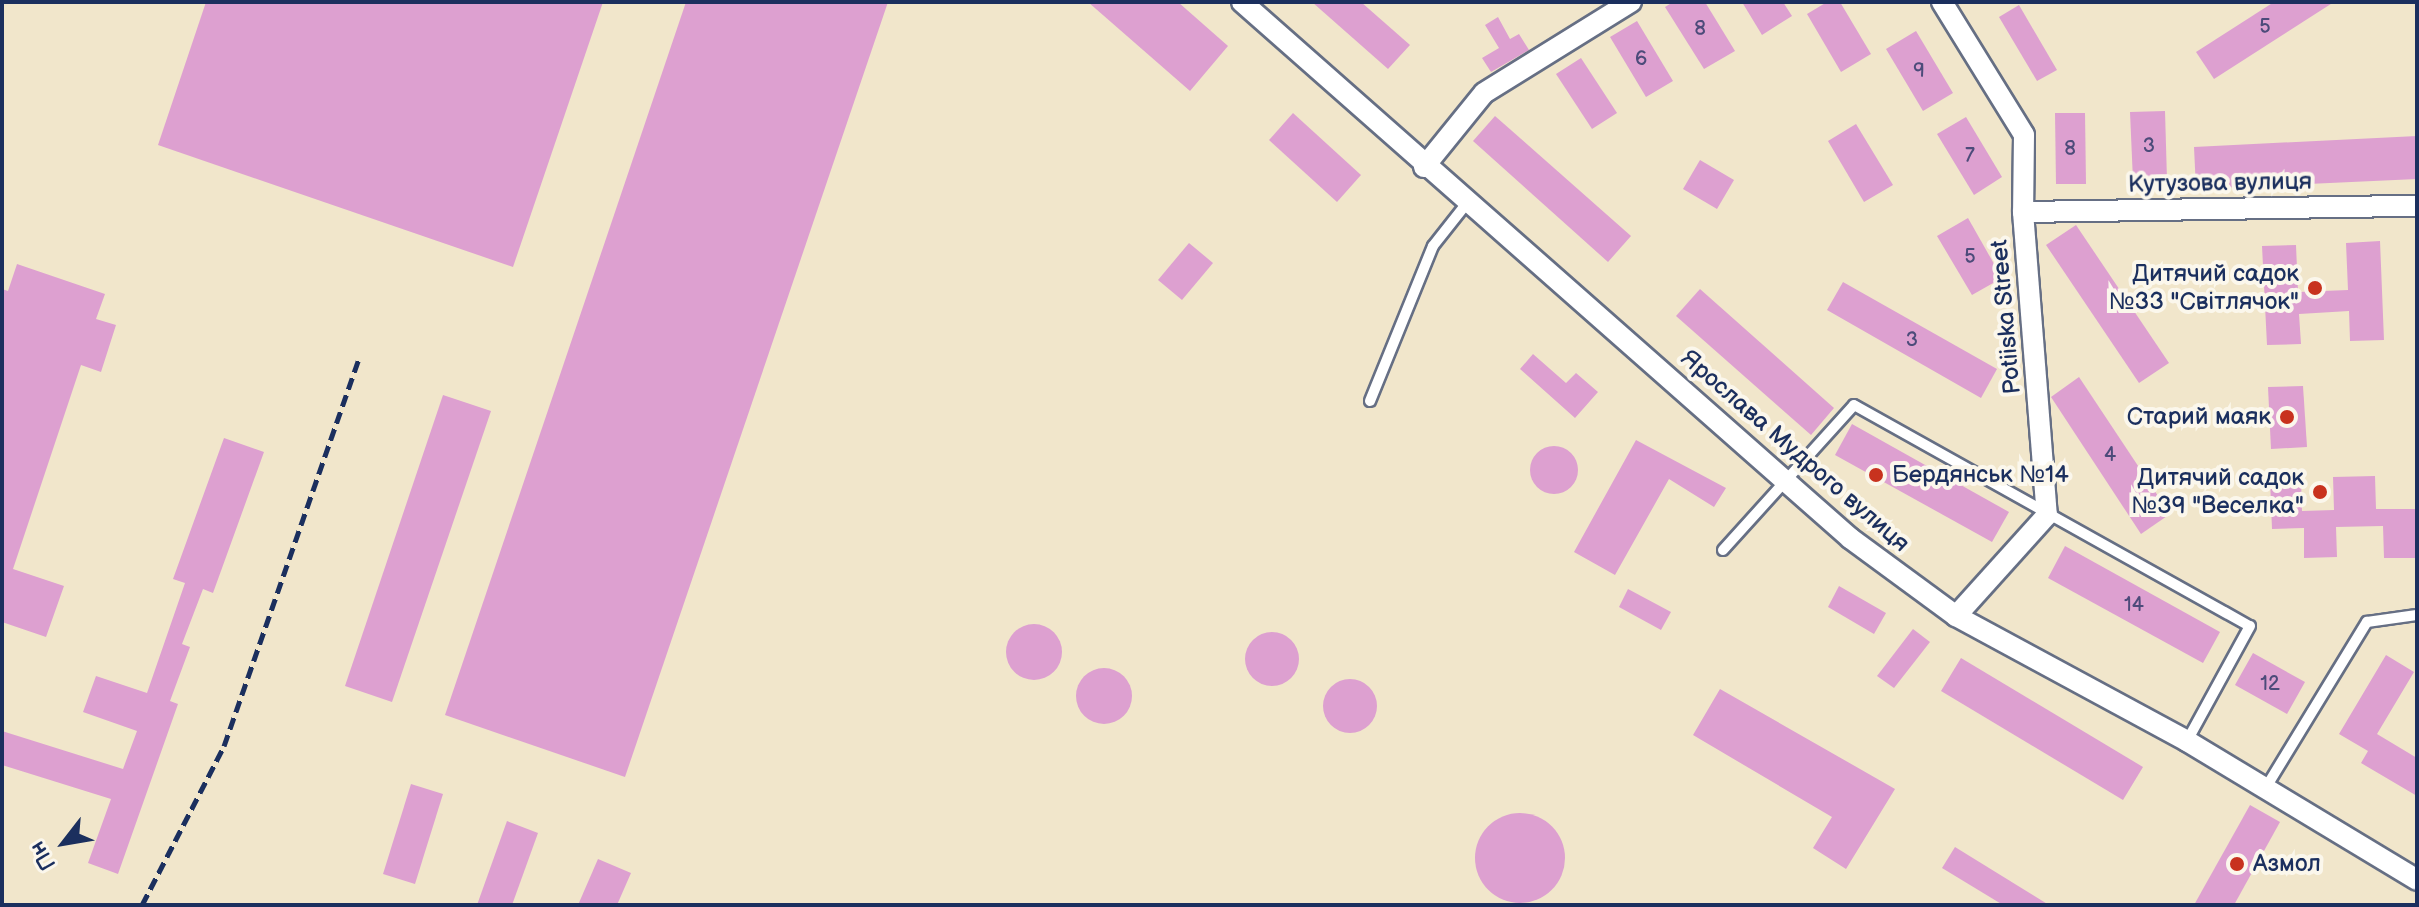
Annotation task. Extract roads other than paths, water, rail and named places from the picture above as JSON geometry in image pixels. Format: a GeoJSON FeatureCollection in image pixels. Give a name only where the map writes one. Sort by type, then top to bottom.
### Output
{"type":"FeatureCollection","features":[{"type":"Feature","properties":{"kind":"street","name":"Ярослава Мудрого вулиця"},"geometry":{"type":"LineString","coordinates":[[1242,2],[1424,167],[1850,538],[1956,616],[2187,741],[2417,880]]}},
{"type":"Feature","properties":{"kind":"street"},"geometry":{"type":"LineString","coordinates":[[1424,167],[1484,93],[1631,2]]}},
{"type":"Feature","properties":{"kind":"street","name":"Potiiska Street"},"geometry":{"type":"LineString","coordinates":[[1942,2],[2024,135],[2023,212],[2047,515]]}},
{"type":"Feature","properties":{"kind":"street","name":"Кутузова вулиця"},"geometry":{"type":"LineString","coordinates":[[2023,212],[2417,206]]}},
{"type":"Feature","properties":{"kind":"street"},"geometry":{"type":"LineString","coordinates":[[1956,616],[2047,515]]}},
{"type":"Feature","properties":{"kind":"lane"},"geometry":{"type":"LineString","coordinates":[[1370,401],[1433,246],[1467,203]]}},
{"type":"Feature","properties":{"kind":"lane"},"geometry":{"type":"LineString","coordinates":[[1723,550],[1854,405],[2250,626],[2187,741]]}},
{"type":"Feature","properties":{"kind":"lane"},"geometry":{"type":"LineString","coordinates":[[2265,789],[2367,622],[2417,615]]}},
{"type":"Feature","properties":{"kind":"railway"},"geometry":{"type":"LineString","coordinates":[[142,905],[224,746],[360,356]]}},
{"type":"Feature","properties":{"kind":"place","name":"Дитячий садок №33 \"Світлячок\""},"geometry":{"type":"Point","coordinates":[2315,288]}},
{"type":"Feature","properties":{"kind":"place","name":"Старий маяк"},"geometry":{"type":"Point","coordinates":[2287,417]}},
{"type":"Feature","properties":{"kind":"place","name":"Бердянськ №14"},"geometry":{"type":"Point","coordinates":[1876,475]}},
{"type":"Feature","properties":{"kind":"place","name":"Дитячий садок №39 \"Веселка\""},"geometry":{"type":"Point","coordinates":[2320,492]}},
{"type":"Feature","properties":{"kind":"place","name":"Азмол"},"geometry":{"type":"Point","coordinates":[2237,864]}}]}
